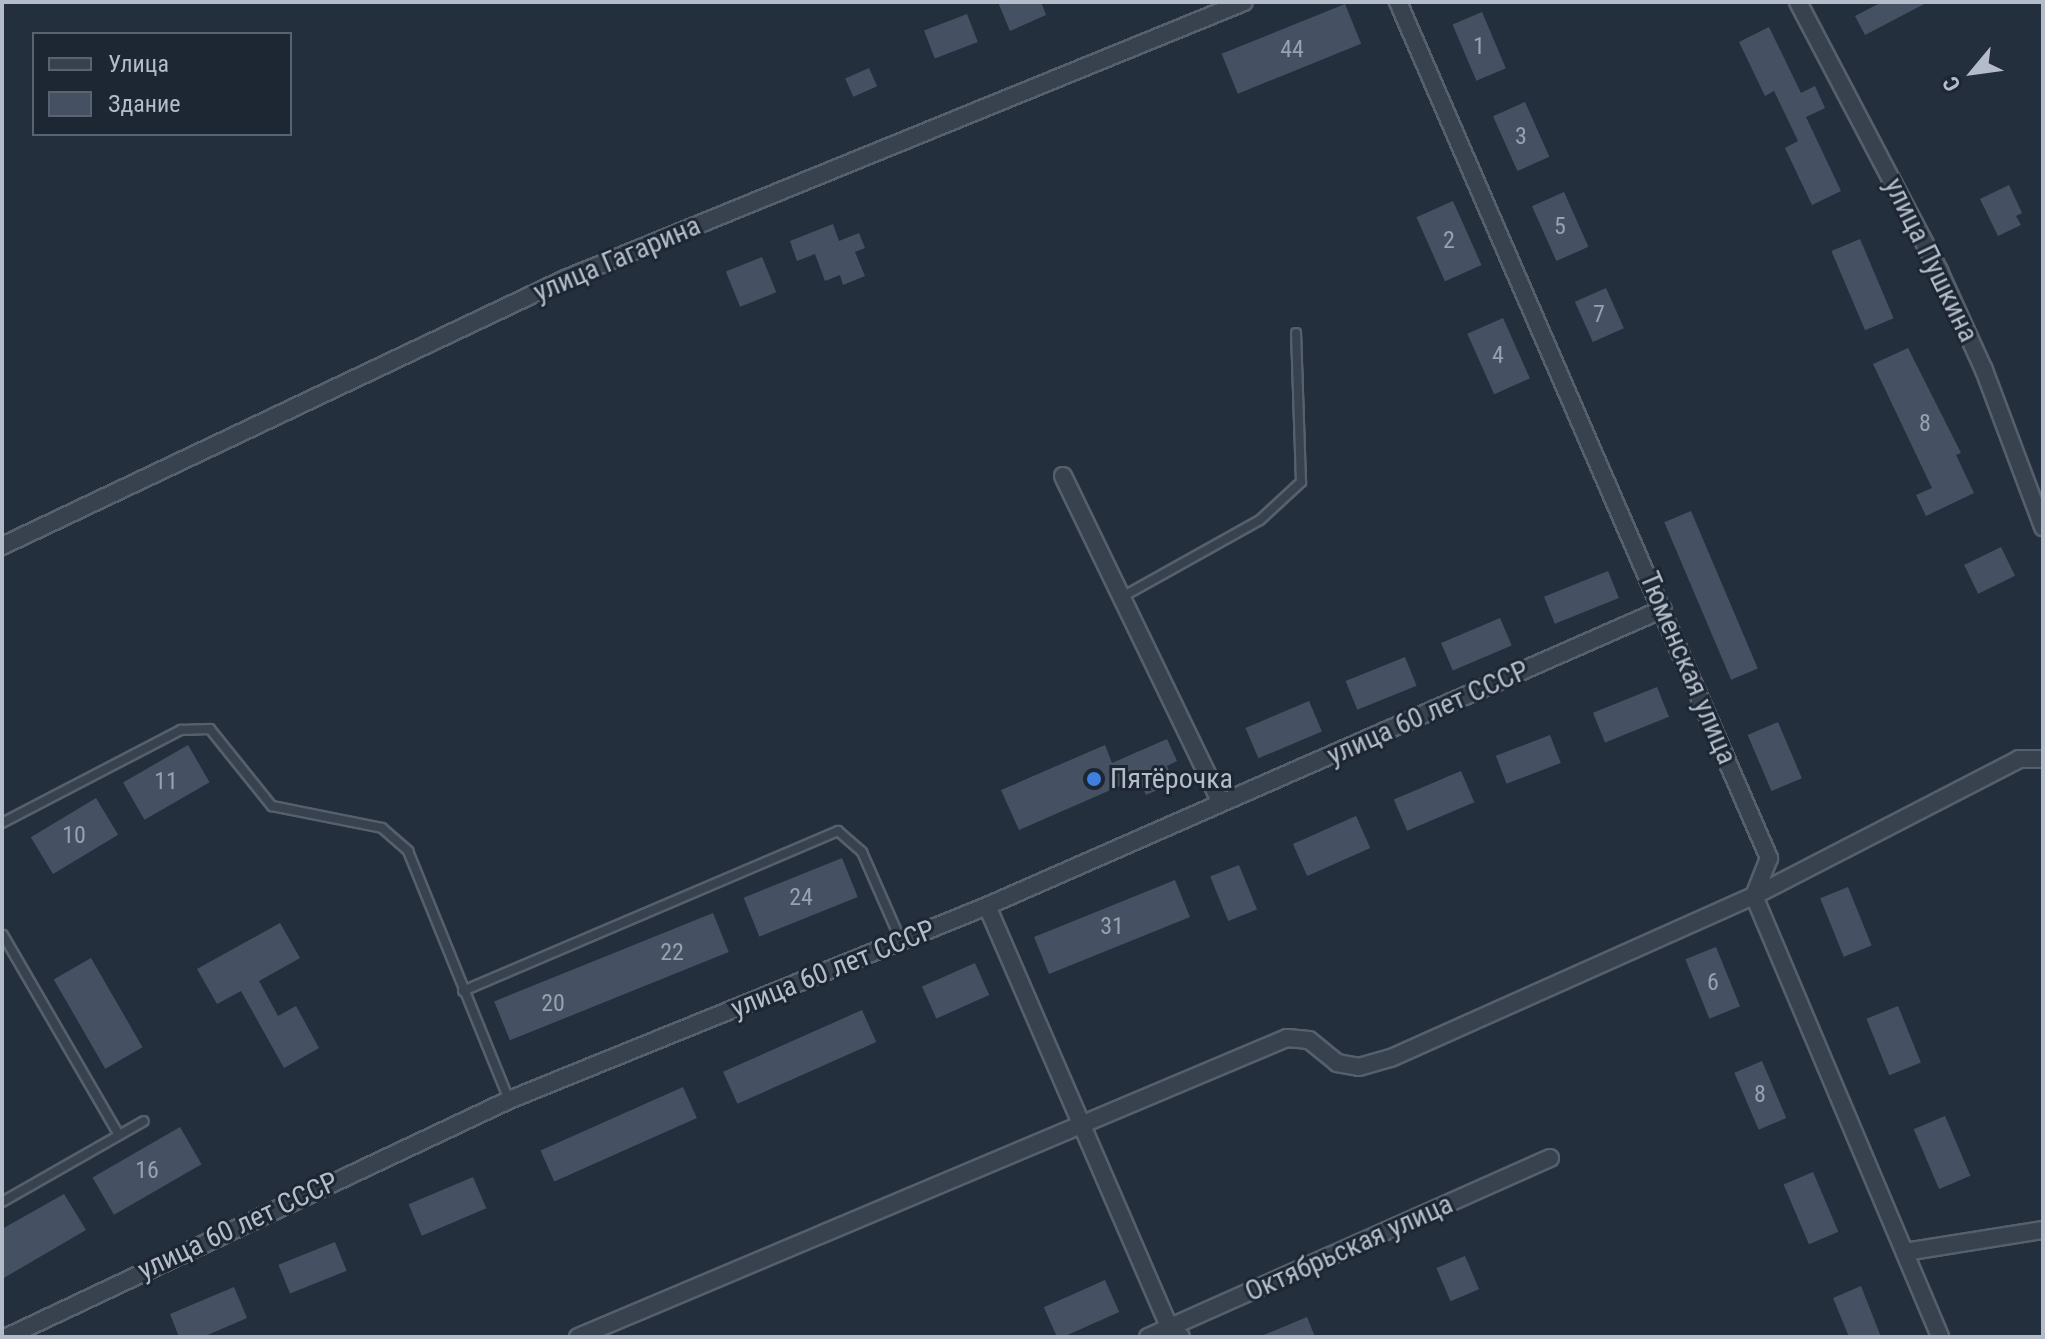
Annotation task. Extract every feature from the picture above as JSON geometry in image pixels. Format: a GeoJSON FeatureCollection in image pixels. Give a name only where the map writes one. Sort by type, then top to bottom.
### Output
{"type":"FeatureCollection","features":[{"type":"Feature","properties":{"kind":"street","name":"улица Гагарина"},"geometry":{"type":"LineString","coordinates":[[2,546],[565,279],[1244,2]]}},
{"type":"Feature","properties":{"kind":"street","name":"Тюменская улица"},"geometry":{"type":"LineString","coordinates":[[1398,2],[1769,858],[1754,896]]}},
{"type":"Feature","properties":{"kind":"street","name":"улица Пушкина"},"geometry":{"type":"LineString","coordinates":[[1798,2],[1939,271],[1984,370],[2043,527]]}},
{"type":"Feature","properties":{"kind":"street"},"geometry":{"type":"LineString","coordinates":[[1063,476],[1221,803]]}},
{"type":"Feature","properties":{"kind":"street","name":"улица 60 лет СССР"},"geometry":{"type":"LineString","coordinates":[[7,1337],[509,1100],[987,906],[1663,609]]}},
{"type":"Feature","properties":{"kind":"street"},"geometry":{"type":"LineString","coordinates":[[578,1337],[1080,1121],[1287,1038],[1309,1040],[1337,1063],[1359,1067],[1391,1058],[1754,896],[1959,787],[2019,759],[2043,759]]}},
{"type":"Feature","properties":{"kind":"street"},"geometry":{"type":"LineString","coordinates":[[1754,896],[1940,1337]]}},
{"type":"Feature","properties":{"kind":"street"},"geometry":{"type":"LineString","coordinates":[[987,906],[1175,1332]]}},
{"type":"Feature","properties":{"kind":"street","name":"Октябрьская улица"},"geometry":{"type":"LineString","coordinates":[[1148,1337],[1175,1332],[1550,1158]]}},
{"type":"Feature","properties":{"kind":"street"},"geometry":{"type":"LineString","coordinates":[[1905,1252],[2043,1230]]}},
{"type":"Feature","properties":{"kind":"lane"},"geometry":{"type":"LineString","coordinates":[[1121,597],[1260,520],[1301,482],[1296,333]]}},
{"type":"Feature","properties":{"kind":"lane"},"geometry":{"type":"LineString","coordinates":[[2,823],[181,730],[202,726],[272,806],[284,812],[355,819],[395,837],[408,851],[509,1100]]}},
{"type":"Feature","properties":{"kind":"lane"},"geometry":{"type":"LineString","coordinates":[[463,991],[838,831],[862,852],[901,941]]}},
{"type":"Feature","properties":{"kind":"lane"},"geometry":{"type":"LineString","coordinates":[[3,935],[119,1135]]}},
{"type":"Feature","properties":{"kind":"lane"},"geometry":{"type":"LineString","coordinates":[[2,1202],[144,1121]]}},
{"type":"Feature","properties":{"kind":"building"},"geometry":{"type":"Polygon","coordinates":[[[998,2],[1041,2],[1046,15],[1010,31],[998,2]]]}},
{"type":"Feature","properties":{"kind":"building"},"geometry":{"type":"Polygon","coordinates":[[[1882,2],[1928,2],[1865,35],[1855,16],[1882,2]]]}},
{"type":"Feature","properties":{"kind":"building"},"geometry":{"type":"Polygon","coordinates":[[[1345,4],[1361,44],[1238,94],[1222,54],[1345,4]]]}},
{"type":"Feature","properties":{"kind":"building"},"geometry":{"type":"Polygon","coordinates":[[[1482,12],[1506,68],[1476,81],[1453,25],[1482,12]]]}},
{"type":"Feature","properties":{"kind":"building"},"geometry":{"type":"Polygon","coordinates":[[[967,14],[978,42],[935,58],[924,30],[967,14]]]}},
{"type":"Feature","properties":{"kind":"building"},"geometry":{"type":"Polygon","coordinates":[[[1769,27],[1801,93],[1815,86],[1825,108],[1806,117],[1841,191],[1812,205],[1785,148],[1798,141],[1774,91],[1765,96],[1739,42],[1769,27]]]}},
{"type":"Feature","properties":{"kind":"building"},"geometry":{"type":"Polygon","coordinates":[[[869,68],[877,86],[853,97],[845,79],[869,68]]]}},
{"type":"Feature","properties":{"kind":"building"},"geometry":{"type":"Polygon","coordinates":[[[1525,102],[1549,157],[1517,171],[1493,116],[1525,102]]]}},
{"type":"Feature","properties":{"kind":"building"},"geometry":{"type":"Polygon","coordinates":[[[2009,185],[2022,213],[2016,216],[2021,225],[1998,236],[1980,199],[2009,185]]]}},
{"type":"Feature","properties":{"kind":"building"},"geometry":{"type":"Polygon","coordinates":[[[1564,192],[1588,247],[1556,261],[1532,206],[1564,192]]]}},
{"type":"Feature","properties":{"kind":"building"},"geometry":{"type":"Polygon","coordinates":[[[1453,201],[1481,265],[1445,281],[1416,217],[1453,201]]]}},
{"type":"Feature","properties":{"kind":"building"},"geometry":{"type":"Polygon","coordinates":[[[833,224],[839,241],[859,233],[865,248],[855,252],[865,276],[843,285],[840,275],[825,281],[815,254],[797,261],[790,241],[833,224]]]}},
{"type":"Feature","properties":{"kind":"building"},"geometry":{"type":"Polygon","coordinates":[[[1860,239],[1894,318],[1865,330],[1831,251],[1860,239]]]}},
{"type":"Feature","properties":{"kind":"building"},"geometry":{"type":"Polygon","coordinates":[[[762,257],[776,292],[740,307],[726,272],[762,257]]]}},
{"type":"Feature","properties":{"kind":"building"},"geometry":{"type":"Polygon","coordinates":[[[1606,288],[1624,328],[1593,342],[1575,302],[1606,288]]]}},
{"type":"Feature","properties":{"kind":"building"},"geometry":{"type":"Polygon","coordinates":[[[1503,318],[1530,378],[1494,394],[1467,334],[1503,318]]]}},
{"type":"Feature","properties":{"kind":"building"},"geometry":{"type":"Polygon","coordinates":[[[1908,348],[1961,453],[1956,455],[1974,493],[1926,516],[1916,495],[1932,488],[1873,364],[1908,348]]]}},
{"type":"Feature","properties":{"kind":"building"},"geometry":{"type":"Polygon","coordinates":[[[1691,511],[1758,668],[1731,680],[1664,522],[1691,511]]]}},
{"type":"Feature","properties":{"kind":"building"},"geometry":{"type":"Polygon","coordinates":[[[2001,547],[2015,576],[1978,594],[1964,565],[2001,547]]]}},
{"type":"Feature","properties":{"kind":"building"},"geometry":{"type":"Polygon","coordinates":[[[1608,571],[1619,598],[1555,624],[1544,597],[1608,571]]]}},
{"type":"Feature","properties":{"kind":"building"},"geometry":{"type":"Polygon","coordinates":[[[1500,618],[1512,646],[1453,671],[1441,643],[1500,618]]]}},
{"type":"Feature","properties":{"kind":"building"},"geometry":{"type":"Polygon","coordinates":[[[1405,657],[1417,686],[1357,710],[1346,681],[1405,657]]]}},
{"type":"Feature","properties":{"kind":"building"},"geometry":{"type":"Polygon","coordinates":[[[1657,687],[1669,717],[1605,743],[1593,713],[1657,687]]]}},
{"type":"Feature","properties":{"kind":"building"},"geometry":{"type":"Polygon","coordinates":[[[1309,701],[1322,731],[1258,758],[1245,728],[1309,701]]]}},
{"type":"Feature","properties":{"kind":"building"},"geometry":{"type":"Polygon","coordinates":[[[1778,722],[1802,778],[1771,791],[1748,735],[1778,722]]]}},
{"type":"Feature","properties":{"kind":"building"},"geometry":{"type":"Polygon","coordinates":[[[1550,735],[1561,763],[1507,784],[1496,756],[1550,735]]]}},
{"type":"Feature","properties":{"kind":"building"},"geometry":{"type":"Polygon","coordinates":[[[1167,739],[1177,761],[1167,766],[1174,783],[1146,795],[1138,778],[1019,830],[1001,790],[1105,745],[1112,763],[1167,739]]]}},
{"type":"Feature","properties":{"kind":"building"},"geometry":{"type":"Polygon","coordinates":[[[188,745],[210,782],[145,820],[123,782],[188,745]]]}},
{"type":"Feature","properties":{"kind":"building"},"geometry":{"type":"Polygon","coordinates":[[[1461,771],[1474,802],[1407,831],[1394,800],[1461,771]]]}},
{"type":"Feature","properties":{"kind":"building"},"geometry":{"type":"Polygon","coordinates":[[[96,798],[118,835],[53,874],[31,837],[96,798]]]}},
{"type":"Feature","properties":{"kind":"building"},"geometry":{"type":"Polygon","coordinates":[[[1356,816],[1370,848],[1307,876],[1293,844],[1356,816]]]}},
{"type":"Feature","properties":{"kind":"building"},"geometry":{"type":"Polygon","coordinates":[[[842,858],[858,897],[759,937],[744,898],[842,858]]]}},
{"type":"Feature","properties":{"kind":"building"},"geometry":{"type":"Polygon","coordinates":[[[1239,865],[1257,910],[1228,921],[1210,877],[1239,865]]]}},
{"type":"Feature","properties":{"kind":"building"},"geometry":{"type":"Polygon","coordinates":[[[1175,880],[1190,917],[1049,974],[1034,937],[1175,880]]]}},
{"type":"Feature","properties":{"kind":"building"},"geometry":{"type":"Polygon","coordinates":[[[1848,887],[1872,945],[1844,957],[1820,898],[1848,887]]]}},
{"type":"Feature","properties":{"kind":"building"},"geometry":{"type":"Polygon","coordinates":[[[713,913],[729,952],[510,1040],[494,1001],[713,913]]]}},
{"type":"Feature","properties":{"kind":"building"},"geometry":{"type":"Polygon","coordinates":[[[280,923],[300,958],[259,981],[278,1016],[296,1006],[319,1048],[284,1068],[241,991],[217,1004],[197,969],[280,923]]]}},
{"type":"Feature","properties":{"kind":"building"},"geometry":{"type":"Polygon","coordinates":[[[1716,947],[1740,1006],[1709,1019],[1685,959],[1716,947]]]}},
{"type":"Feature","properties":{"kind":"building"},"geometry":{"type":"Polygon","coordinates":[[[91,958],[142,1047],[105,1069],[54,980],[91,958]]]}},
{"type":"Feature","properties":{"kind":"building"},"geometry":{"type":"Polygon","coordinates":[[[975,963],[989,995],[936,1019],[922,987],[975,963]]]}},
{"type":"Feature","properties":{"kind":"building"},"geometry":{"type":"Polygon","coordinates":[[[1898,1006],[1921,1063],[1889,1075],[1866,1019],[1898,1006]]]}},
{"type":"Feature","properties":{"kind":"building"},"geometry":{"type":"Polygon","coordinates":[[[862,1010],[876,1042],[737,1104],[723,1072],[862,1010]]]}},
{"type":"Feature","properties":{"kind":"building"},"geometry":{"type":"Polygon","coordinates":[[[1762,1061],[1786,1118],[1759,1130],[1734,1073],[1762,1061]]]}},
{"type":"Feature","properties":{"kind":"building"},"geometry":{"type":"Polygon","coordinates":[[[683,1087],[697,1118],[554,1182],[540,1150],[683,1087]]]}},
{"type":"Feature","properties":{"kind":"building"},"geometry":{"type":"Polygon","coordinates":[[[1945,1116],[1970,1176],[1939,1189],[1914,1129],[1945,1116]]]}},
{"type":"Feature","properties":{"kind":"building"},"geometry":{"type":"Polygon","coordinates":[[[180,1127],[202,1164],[114,1215],[93,1178],[180,1127]]]}},
{"type":"Feature","properties":{"kind":"building"},"geometry":{"type":"Polygon","coordinates":[[[1813,1172],[1838,1232],[1809,1244],[1784,1185],[1813,1172]]]}},
{"type":"Feature","properties":{"kind":"building"},"geometry":{"type":"Polygon","coordinates":[[[473,1177],[486,1208],[422,1236],[409,1204],[473,1177]]]}},
{"type":"Feature","properties":{"kind":"building"},"geometry":{"type":"Polygon","coordinates":[[[64,1194],[86,1230],[2,1279],[2,1229],[64,1194]]]}},
{"type":"Feature","properties":{"kind":"building"},"geometry":{"type":"Polygon","coordinates":[[[335,1242],[347,1271],[290,1294],[278,1265],[335,1242]]]}},
{"type":"Feature","properties":{"kind":"building"},"geometry":{"type":"Polygon","coordinates":[[[1465,1256],[1479,1289],[1451,1301],[1436,1268],[1465,1256]]]}},
{"type":"Feature","properties":{"kind":"building"},"geometry":{"type":"Polygon","coordinates":[[[1105,1280],[1119,1312],[1057,1337],[1044,1307],[1105,1280]]]}},
{"type":"Feature","properties":{"kind":"building"},"geometry":{"type":"Polygon","coordinates":[[[1861,1286],[1881,1337],[1849,1337],[1833,1298],[1861,1286]]]}},
{"type":"Feature","properties":{"kind":"building"},"geometry":{"type":"Polygon","coordinates":[[[234,1287],[247,1318],[203,1337],[179,1337],[170,1314],[234,1287]]]}},
{"type":"Feature","properties":{"kind":"building"},"geometry":{"type":"Polygon","coordinates":[[[1307,1317],[1315,1337],[1259,1337],[1307,1317]]]}},
{"type":"Feature","properties":{"kind":"place","name":"Пятёрочка"},"geometry":{"type":"Point","coordinates":[1094,779]}}]}
